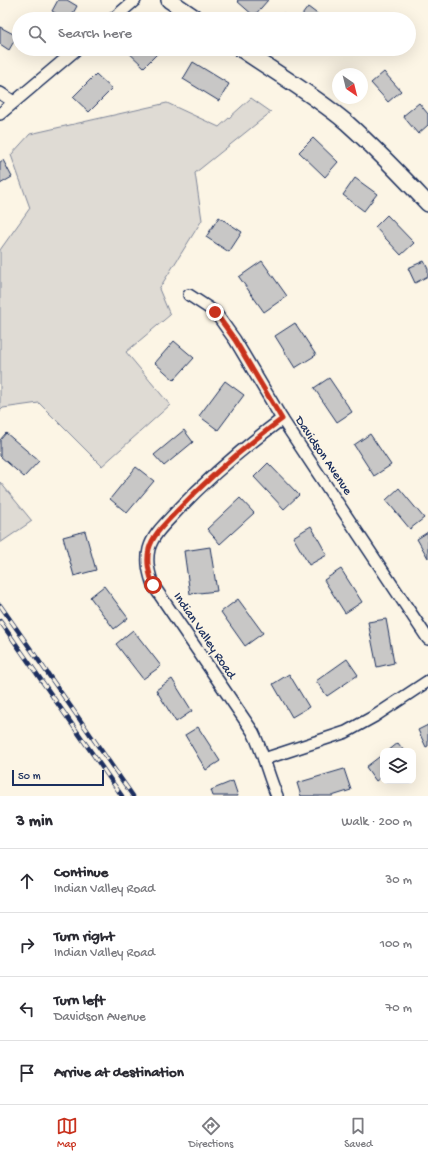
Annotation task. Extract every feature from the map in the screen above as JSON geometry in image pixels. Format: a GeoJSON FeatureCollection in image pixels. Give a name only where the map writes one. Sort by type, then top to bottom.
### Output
{"type":"FeatureCollection","features":[{"type":"Feature","properties":{"kind":"main road"},"geometry":{"type":"LineString","coordinates":[[169,0],[187,12]]}},
{"type":"Feature","properties":{"kind":"main road"},"geometry":{"type":"LineString","coordinates":[[251,56],[315,99],[345,122],[375,149],[428,204]]}},
{"type":"Feature","properties":{"kind":"street"},"geometry":{"type":"LineString","coordinates":[[121,12],[135,0]]}},
{"type":"Feature","properties":{"kind":"street"},"geometry":{"type":"LineString","coordinates":[[0,114],[69,56]]}},
{"type":"Feature","properties":{"kind":"street"},"geometry":{"type":"LineString","coordinates":[[0,93],[14,102]]}},
{"type":"Feature","properties":{"kind":"street","name":"Davidson Avenue"},"geometry":{"type":"LineString","coordinates":[[190,295],[215,312],[235,340],[282,419],[428,638]]}},
{"type":"Feature","properties":{"kind":"street","name":"Indian Valley Road"},"geometry":{"type":"LineString","coordinates":[[277,796],[253,732],[153,585],[147,561],[149,548],[154,538],[194,493],[237,454],[282,419]]}},
{"type":"Feature","properties":{"kind":"street"},"geometry":{"type":"LineString","coordinates":[[264,759],[346,732],[375,716],[428,681]]}},
{"type":"Feature","properties":{"kind":"shaded area"},"geometry":{"type":"Polygon","coordinates":[[[251,98],[271,112],[195,173],[202,220],[159,289],[170,315],[126,352],[170,405],[102,466],[39,403],[3,408],[0,411],[0,250],[30,208],[11,155],[30,134],[167,103],[219,127],[251,98]]]}},
{"type":"Feature","properties":{"kind":"shaded area"},"geometry":{"type":"Polygon","coordinates":[[[0,482],[32,521],[0,543],[0,482]]]}},
{"type":"Feature","properties":{"kind":"building"},"geometry":{"type":"Polygon","coordinates":[[[58,0],[67,0],[77,6],[74,12],[52,11],[58,0]]]}},
{"type":"Feature","properties":{"kind":"building"},"geometry":{"type":"Polygon","coordinates":[[[268,0],[258,12],[249,12],[237,1],[268,0]]]}},
{"type":"Feature","properties":{"kind":"building"},"geometry":{"type":"Polygon","coordinates":[[[308,7],[315,12],[304,12],[308,7]]]}},
{"type":"Feature","properties":{"kind":"building"},"geometry":{"type":"Polygon","coordinates":[[[0,27],[12,33],[12,45],[9,50],[0,44],[0,27]]]}},
{"type":"Feature","properties":{"kind":"building"},"geometry":{"type":"Polygon","coordinates":[[[132,56],[155,56],[144,67],[132,56]]]}},
{"type":"Feature","properties":{"kind":"building"},"geometry":{"type":"Polygon","coordinates":[[[193,62],[229,84],[219,101],[183,79],[193,62]]]}},
{"type":"Feature","properties":{"kind":"building"},"geometry":{"type":"Polygon","coordinates":[[[384,72],[401,91],[388,102],[371,83],[384,72]]]}},
{"type":"Feature","properties":{"kind":"building"},"geometry":{"type":"Polygon","coordinates":[[[96,74],[112,89],[89,112],[73,97],[96,74]]]}},
{"type":"Feature","properties":{"kind":"building"},"geometry":{"type":"Polygon","coordinates":[[[419,103],[428,114],[428,125],[418,134],[403,116],[419,103]]]}},
{"type":"Feature","properties":{"kind":"building"},"geometry":{"type":"Polygon","coordinates":[[[313,138],[338,162],[325,177],[299,152],[313,138]]]}},
{"type":"Feature","properties":{"kind":"building"},"geometry":{"type":"Polygon","coordinates":[[[3,160],[12,177],[0,184],[0,162],[3,160]]]}},
{"type":"Feature","properties":{"kind":"building"},"geometry":{"type":"Polygon","coordinates":[[[355,178],[377,194],[364,211],[343,195],[355,178]]]}},
{"type":"Feature","properties":{"kind":"building"},"geometry":{"type":"Polygon","coordinates":[[[387,215],[414,243],[401,255],[375,227],[387,215]]]}},
{"type":"Feature","properties":{"kind":"building"},"geometry":{"type":"Polygon","coordinates":[[[219,217],[242,232],[229,252],[206,237],[219,217]]]}},
{"type":"Feature","properties":{"kind":"building"},"geometry":{"type":"Polygon","coordinates":[[[262,261],[287,296],[264,312],[239,277],[262,261]]]}},
{"type":"Feature","properties":{"kind":"building"},"geometry":{"type":"Polygon","coordinates":[[[424,261],[428,269],[428,276],[415,283],[408,268],[424,261]]]}},
{"type":"Feature","properties":{"kind":"building"},"geometry":{"type":"Polygon","coordinates":[[[295,323],[316,355],[295,368],[275,336],[295,323]]]}},
{"type":"Feature","properties":{"kind":"building"},"geometry":{"type":"Polygon","coordinates":[[[174,341],[194,358],[174,380],[155,363],[174,341]]]}},
{"type":"Feature","properties":{"kind":"building"},"geometry":{"type":"Polygon","coordinates":[[[329,378],[352,412],[337,422],[314,388],[329,378]]]}},
{"type":"Feature","properties":{"kind":"building"},"geometry":{"type":"Polygon","coordinates":[[[225,381],[244,395],[218,430],[199,416],[225,381]]]}},
{"type":"Feature","properties":{"kind":"building"},"geometry":{"type":"Polygon","coordinates":[[[184,430],[193,442],[164,466],[154,455],[184,430]]]}},
{"type":"Feature","properties":{"kind":"building"},"geometry":{"type":"Polygon","coordinates":[[[6,433],[39,461],[24,477],[0,456],[0,440],[6,433]]]}},
{"type":"Feature","properties":{"kind":"building"},"geometry":{"type":"Polygon","coordinates":[[[370,434],[391,465],[374,476],[354,445],[370,434]]]}},
{"type":"Feature","properties":{"kind":"building"},"geometry":{"type":"Polygon","coordinates":[[[268,463],[299,495],[284,509],[254,477],[268,463]]]}},
{"type":"Feature","properties":{"kind":"building"},"geometry":{"type":"Polygon","coordinates":[[[136,467],[154,481],[127,513],[110,499],[136,467]]]}},
{"type":"Feature","properties":{"kind":"building"},"geometry":{"type":"Polygon","coordinates":[[[399,488],[424,518],[410,529],[386,500],[399,488]]]}},
{"type":"Feature","properties":{"kind":"building"},"geometry":{"type":"Polygon","coordinates":[[[240,498],[254,513],[220,544],[207,529],[240,498]]]}},
{"type":"Feature","properties":{"kind":"building"},"geometry":{"type":"Polygon","coordinates":[[[311,526],[327,555],[309,565],[293,537],[311,526]]]}},
{"type":"Feature","properties":{"kind":"building"},"geometry":{"type":"Polygon","coordinates":[[[85,531],[96,570],[74,576],[63,537],[85,531]]]}},
{"type":"Feature","properties":{"kind":"building"},"geometry":{"type":"Polygon","coordinates":[[[428,532],[428,558],[417,539],[428,532]]]}},
{"type":"Feature","properties":{"kind":"building"},"geometry":{"type":"Polygon","coordinates":[[[210,547],[217,591],[190,594],[184,551],[210,547]]]}},
{"type":"Feature","properties":{"kind":"building"},"geometry":{"type":"Polygon","coordinates":[[[341,569],[362,602],[345,613],[324,580],[341,569]]]}},
{"type":"Feature","properties":{"kind":"building"},"geometry":{"type":"Polygon","coordinates":[[[104,586],[128,618],[114,629],[90,597],[104,586]]]}},
{"type":"Feature","properties":{"kind":"building"},"geometry":{"type":"Polygon","coordinates":[[[238,599],[263,633],[245,646],[221,612],[238,599]]]}},
{"type":"Feature","properties":{"kind":"building"},"geometry":{"type":"Polygon","coordinates":[[[386,619],[394,663],[377,667],[368,622],[386,619]]]}},
{"type":"Feature","properties":{"kind":"building"},"geometry":{"type":"Polygon","coordinates":[[[133,630],[161,666],[143,679],[116,644],[133,630]]]}},
{"type":"Feature","properties":{"kind":"building"},"geometry":{"type":"Polygon","coordinates":[[[347,659],[358,675],[327,696],[316,681],[347,659]]]}},
{"type":"Feature","properties":{"kind":"building"},"geometry":{"type":"Polygon","coordinates":[[[289,674],[309,707],[292,717],[273,684],[289,674]]]}},
{"type":"Feature","properties":{"kind":"building"},"geometry":{"type":"Polygon","coordinates":[[[172,679],[192,711],[176,722],[156,690],[172,679]]]}},
{"type":"Feature","properties":{"kind":"building"},"geometry":{"type":"Polygon","coordinates":[[[428,725],[428,746],[426,747],[418,730],[428,725]]]}},
{"type":"Feature","properties":{"kind":"building"},"geometry":{"type":"Polygon","coordinates":[[[198,727],[220,761],[206,770],[185,735],[198,727]]]}},
{"type":"Feature","properties":{"kind":"building"},"geometry":{"type":"Polygon","coordinates":[[[398,743],[402,748],[392,748],[398,743]]]}},
{"type":"Feature","properties":{"kind":"building"},"geometry":{"type":"Polygon","coordinates":[[[380,756],[380,778],[376,781],[366,767],[380,756]]]}},
{"type":"Feature","properties":{"kind":"building"},"geometry":{"type":"Polygon","coordinates":[[[344,769],[351,790],[332,796],[301,796],[297,783],[344,769]]]}},
{"type":"Feature","properties":{"kind":"building"},"geometry":{"type":"Polygon","coordinates":[[[233,781],[238,796],[213,796],[211,790],[233,781]]]}},
{"type":"Feature","properties":{"kind":"railway"},"geometry":{"type":"LineString","coordinates":[[0,605],[133,796]]}},
{"type":"Feature","properties":{"kind":"railway"},"geometry":{"type":"LineString","coordinates":[[0,621],[122,796]]}},
{"type":"Feature","properties":{"kind":"route"},"geometry":{"type":"LineString","coordinates":[[153,585],[147,561],[149,548],[163,526],[194,493],[227,463],[282,419],[235,340],[215,312]]}}]}
